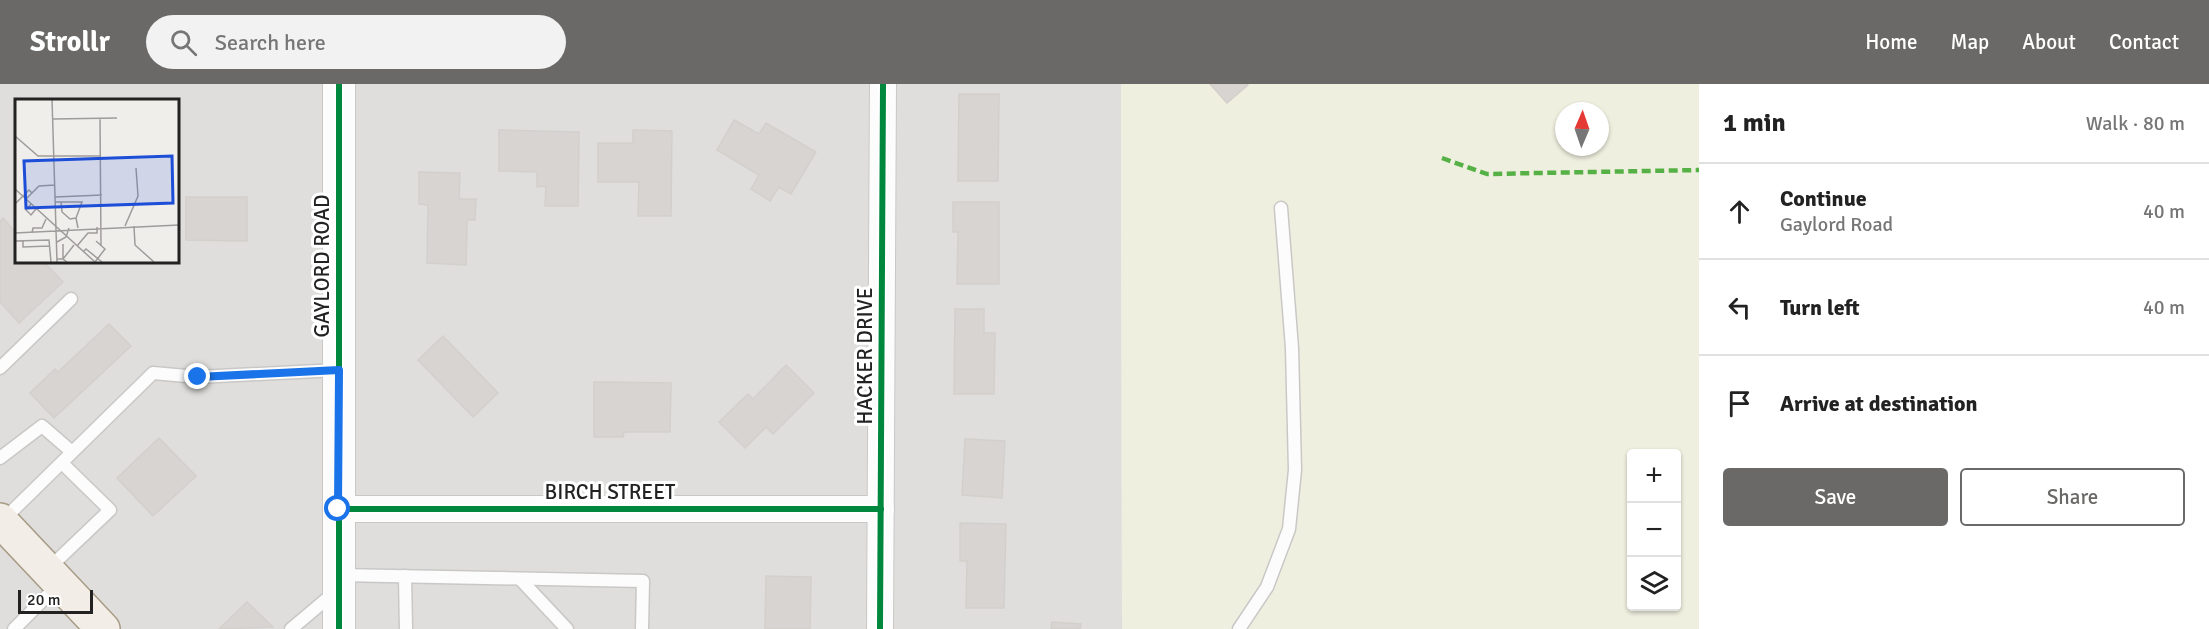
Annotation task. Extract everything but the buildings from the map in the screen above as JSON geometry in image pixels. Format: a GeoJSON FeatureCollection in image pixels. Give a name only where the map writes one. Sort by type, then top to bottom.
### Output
{"type":"FeatureCollection","features":[{"type":"Feature","properties":{"kind":"main road"},"geometry":{"type":"LineString","coordinates":[[6,531],[103,629]]}},
{"type":"Feature","properties":{"kind":"street","name":"GAYLORD ROAD"},"geometry":{"type":"LineString","coordinates":[[339,84],[339,629]]}},
{"type":"Feature","properties":{"kind":"street","name":"HACKER DRIVE"},"geometry":{"type":"LineString","coordinates":[[880,629],[883,84]]}},
{"type":"Feature","properties":{"kind":"street","name":"BIRCH STREET"},"geometry":{"type":"LineString","coordinates":[[338,509],[881,508]]}},
{"type":"Feature","properties":{"kind":"lane"},"geometry":{"type":"LineString","coordinates":[[1239,629],[1267,587],[1289,529],[1291,517],[1295,470],[1292,348],[1281,208]]}},
{"type":"Feature","properties":{"kind":"lane"},"geometry":{"type":"LineString","coordinates":[[0,368],[70,299]]}},
{"type":"Feature","properties":{"kind":"lane"},"geometry":{"type":"LineString","coordinates":[[6,531],[72,452],[153,373],[198,377],[339,370]]}},
{"type":"Feature","properties":{"kind":"lane"},"geometry":{"type":"LineString","coordinates":[[0,458],[42,426],[72,452]]}},
{"type":"Feature","properties":{"kind":"lane"},"geometry":{"type":"LineString","coordinates":[[14,629],[110,510],[62,463]]}},
{"type":"Feature","properties":{"kind":"lane"},"geometry":{"type":"LineString","coordinates":[[405,576],[406,629]]}},
{"type":"Feature","properties":{"kind":"lane"},"geometry":{"type":"LineString","coordinates":[[291,629],[339,582],[405,576],[643,581],[642,629]]}},
{"type":"Feature","properties":{"kind":"lane"},"geometry":{"type":"LineString","coordinates":[[520,579],[567,629]]}},
{"type":"Feature","properties":{"kind":"shaded area"},"geometry":{"type":"Polygon","coordinates":[[[0,84],[1121,84],[1122,629],[0,629],[0,84]]]}},
{"type":"Feature","properties":{"kind":"green space"},"geometry":{"type":"Polygon","coordinates":[[[1121,84],[1699,84],[1699,629],[1122,629],[1121,84]]]}},
{"type":"Feature","properties":{"kind":"marked path"},"geometry":{"type":"LineString","coordinates":[[1442,158],[1487,174],[1699,170]]}},
{"type":"Feature","properties":{"kind":"cycle path"},"geometry":{"type":"LineString","coordinates":[[339,84],[339,629]]}},
{"type":"Feature","properties":{"kind":"cycle path"},"geometry":{"type":"LineString","coordinates":[[880,629],[883,84]]}},
{"type":"Feature","properties":{"kind":"cycle path"},"geometry":{"type":"LineString","coordinates":[[338,509],[881,509]]}},
{"type":"Feature","properties":{"kind":"route"},"geometry":{"type":"LineString","coordinates":[[198,377],[339,370],[338,509]]}}]}
